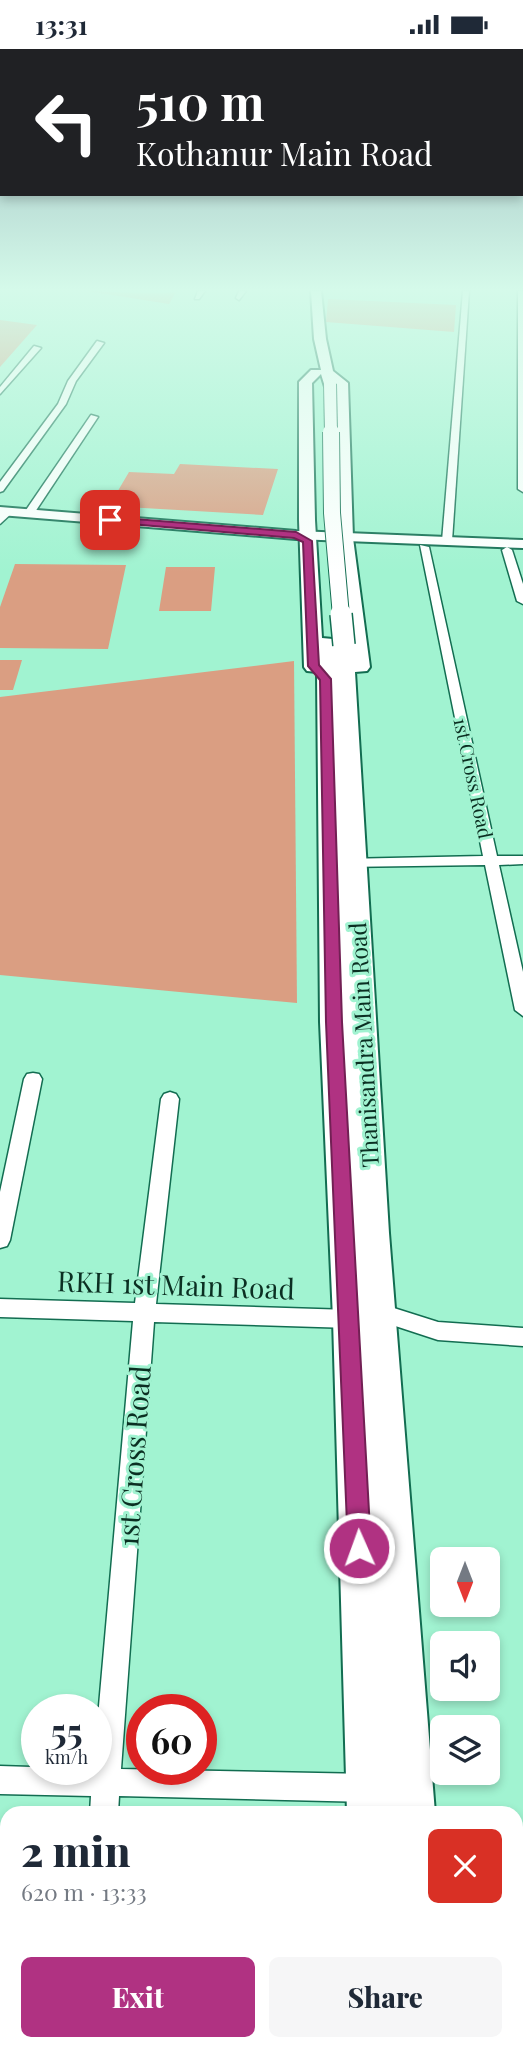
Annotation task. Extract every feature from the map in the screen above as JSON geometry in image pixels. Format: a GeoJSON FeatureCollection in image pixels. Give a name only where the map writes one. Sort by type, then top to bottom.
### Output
{"type":"FeatureCollection","features":[{"type":"Feature","properties":{"kind":"main road","name":"Thanisandra Main Road"},"geometry":{"type":"LineString","coordinates":[[305,384],[307,409],[303,537],[313,666],[336,673],[360,667],[349,535],[341,384]]}},
{"type":"Feature","properties":{"kind":"main road"},"geometry":{"type":"LineString","coordinates":[[322,384],[332,513],[336,673]]}},
{"type":"Feature","properties":{"kind":"main road"},"geometry":{"type":"LineString","coordinates":[[307,409],[343,409]]}},
{"type":"Feature","properties":{"kind":"main road"},"geometry":{"type":"LineString","coordinates":[[3,515],[29,513],[303,537],[349,535],[523,544]]}},
{"type":"Feature","properties":{"kind":"main road"},"geometry":{"type":"LineString","coordinates":[[349,535],[424,547],[523,551]]}},
{"type":"Feature","properties":{"kind":"main road","name":"Thanisandra Main Road"},"geometry":{"type":"LineString","coordinates":[[336,673],[342,863],[364,1313],[369,1801]]}},
{"type":"Feature","properties":{"kind":"main road","name":"Thanisandra Main Road"},"geometry":{"type":"LineString","coordinates":[[364,1313],[411,1806]]}},
{"type":"Feature","properties":{"kind":"street"},"geometry":{"type":"LineString","coordinates":[[0,489],[62,404],[71,384]]}},
{"type":"Feature","properties":{"kind":"street"},"geometry":{"type":"LineString","coordinates":[[447,541],[459,384]]}},
{"type":"Feature","properties":{"kind":"street"},"geometry":{"type":"LineString","coordinates":[[522,384],[523,489]]}},
{"type":"Feature","properties":{"kind":"street"},"geometry":{"type":"LineString","coordinates":[[29,513],[94,417]]}},
{"type":"Feature","properties":{"kind":"street","name":"1st Cross Road"},"geometry":{"type":"LineString","coordinates":[[424,547],[523,1010]]}},
{"type":"Feature","properties":{"kind":"street"},"geometry":{"type":"LineString","coordinates":[[507,550],[523,601]]}},
{"type":"Feature","properties":{"kind":"street"},"geometry":{"type":"LineString","coordinates":[[342,863],[523,860]]}},
{"type":"Feature","properties":{"kind":"street"},"geometry":{"type":"LineString","coordinates":[[0,1240],[33,1079]]}},
{"type":"Feature","properties":{"kind":"street","name":"1st Cross Road"},"geometry":{"type":"LineString","coordinates":[[112,1719],[144,1313],[170,1099]]}},
{"type":"Feature","properties":{"kind":"street","name":"RKH 1st Main Road"},"geometry":{"type":"LineString","coordinates":[[0,1308],[144,1313],[364,1313],[438,1331],[523,1337]]}},
{"type":"Feature","properties":{"kind":"street"},"geometry":{"type":"LineString","coordinates":[[0,1780],[21,1780]]}},
{"type":"Feature","properties":{"kind":"street"},"geometry":{"type":"LineString","coordinates":[[112,1782],[369,1801]]}},
{"type":"Feature","properties":{"kind":"street","name":"1st Cross Road"},"geometry":{"type":"LineString","coordinates":[[105,1806],[107,1785]]}},
{"type":"Feature","properties":{"kind":"shaded area"},"geometry":{"type":"Polygon","coordinates":[[[180,464],[278,469],[263,515],[109,506],[129,472],[174,474],[180,464]]]}},
{"type":"Feature","properties":{"kind":"shaded area"},"geometry":{"type":"Polygon","coordinates":[[[15,564],[126,565],[108,649],[0,648],[0,607],[15,564]]]}},
{"type":"Feature","properties":{"kind":"shaded area"},"geometry":{"type":"Polygon","coordinates":[[[166,567],[215,567],[211,611],[159,611],[166,567]]]}},
{"type":"Feature","properties":{"kind":"shaded area"},"geometry":{"type":"Polygon","coordinates":[[[0,660],[22,660],[13,690],[0,690],[0,660]]]}},
{"type":"Feature","properties":{"kind":"shaded area"},"geometry":{"type":"Polygon","coordinates":[[[294,661],[297,1003],[0,975],[0,697],[294,661]]]}},
{"type":"Feature","properties":{"kind":"route"},"geometry":{"type":"LineString","coordinates":[[110,520],[296,535],[307,541],[313,666],[326,679],[334,1022],[359,1548]]}}]}
